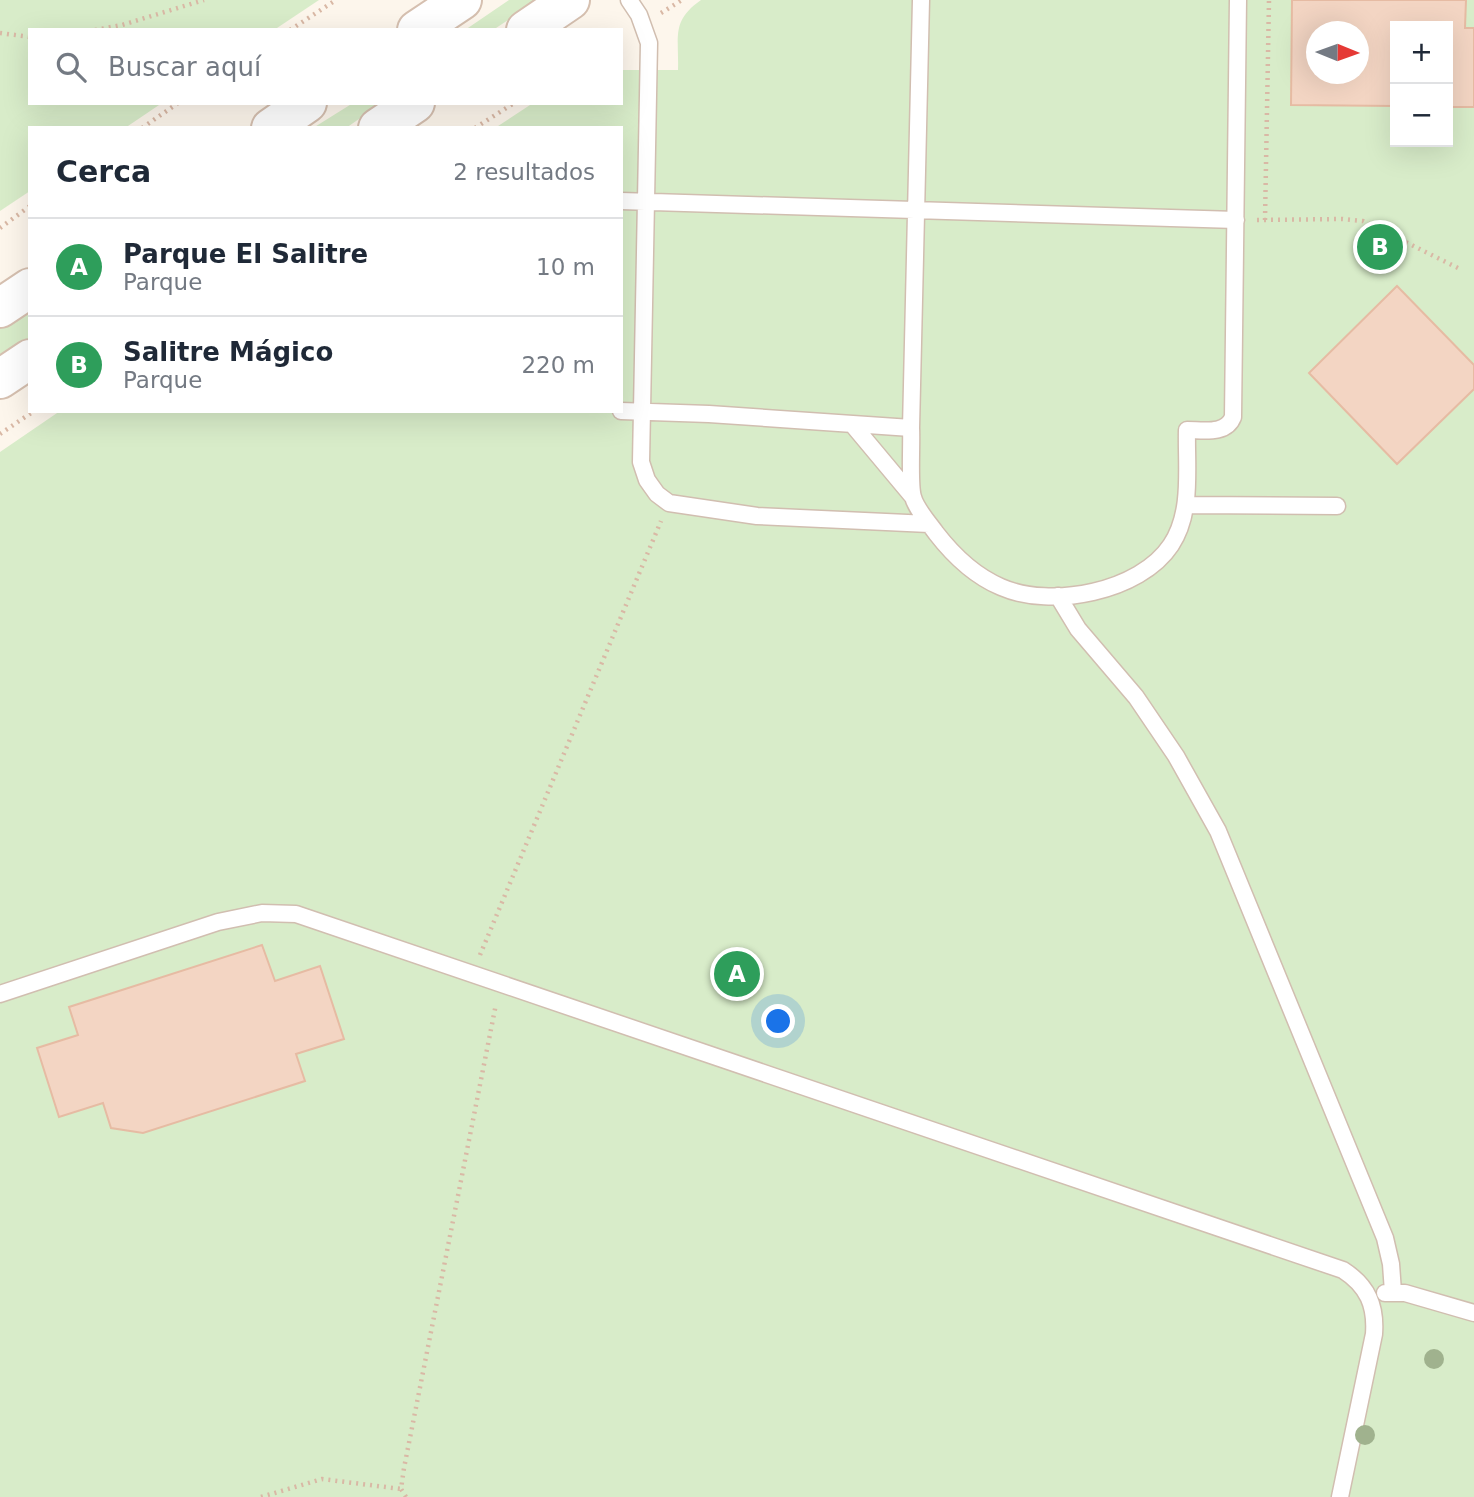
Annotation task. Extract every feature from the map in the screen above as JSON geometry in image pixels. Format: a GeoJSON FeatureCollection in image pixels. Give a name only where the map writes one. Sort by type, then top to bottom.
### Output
{"type":"FeatureCollection","features":[{"type":"Feature","properties":{"kind":"main road"},"geometry":{"type":"LineString","coordinates":[[420,28],[462,0]]}},
{"type":"Feature","properties":{"kind":"main road"},"geometry":{"type":"LineString","coordinates":[[529,28],[570,0]]}},
{"type":"Feature","properties":{"kind":"main road"},"geometry":{"type":"LineString","coordinates":[[274,126],[304,105]]}},
{"type":"Feature","properties":{"kind":"main road"},"geometry":{"type":"LineString","coordinates":[[381,126],[412,105]]}},
{"type":"Feature","properties":{"kind":"main road"},"geometry":{"type":"LineString","coordinates":[[0,308],[28,289]]}},
{"type":"Feature","properties":{"kind":"main road"},"geometry":{"type":"LineString","coordinates":[[0,379],[28,360]]}},
{"type":"Feature","properties":{"kind":"lane"},"geometry":{"type":"LineString","coordinates":[[629,0],[639,15],[649,43],[640,411],[641,463],[647,480],[668,503],[757,516],[929,524]]}},
{"type":"Feature","properties":{"kind":"lane"},"geometry":{"type":"LineString","coordinates":[[913,497],[911,428],[921,0]]}},
{"type":"Feature","properties":{"kind":"lane"},"geometry":{"type":"LineString","coordinates":[[852,424],[913,497],[948,549],[976,573],[1002,588],[1029,595],[1058,596],[1090,592],[1125,583],[1149,568],[1171,545],[1181,525],[1186,505],[1187,430],[1223,428],[1230,425],[1233,417],[1238,0]]}},
{"type":"Feature","properties":{"kind":"lane"},"geometry":{"type":"LineString","coordinates":[[623,201],[1236,220]]}},
{"type":"Feature","properties":{"kind":"lane"},"geometry":{"type":"LineString","coordinates":[[623,411],[911,428]]}},
{"type":"Feature","properties":{"kind":"lane"},"geometry":{"type":"LineString","coordinates":[[1186,505],[1337,506]]}},
{"type":"Feature","properties":{"kind":"lane"},"geometry":{"type":"LineString","coordinates":[[1058,596],[1077,629],[1136,697],[1176,757],[1218,831],[1385,1238],[1391,1264],[1393,1292]]}},
{"type":"Feature","properties":{"kind":"lane"},"geometry":{"type":"LineString","coordinates":[[0,994],[218,922],[262,913],[296,914],[1343,1270],[1356,1278],[1370,1297],[1375,1318],[1340,1497]]}},
{"type":"Feature","properties":{"kind":"lane"},"geometry":{"type":"LineString","coordinates":[[1370,1297],[1393,1292],[1405,1293],[1474,1313]]}},
{"type":"Feature","properties":{"kind":"path"},"geometry":{"type":"LineString","coordinates":[[105,28],[204,0]]}},
{"type":"Feature","properties":{"kind":"path"},"geometry":{"type":"LineString","coordinates":[[293,28],[336,0]]}},
{"type":"Feature","properties":{"kind":"path"},"geometry":{"type":"LineString","coordinates":[[1265,220],[1269,0]]}},
{"type":"Feature","properties":{"kind":"path"},"geometry":{"type":"LineString","coordinates":[[0,33],[28,37]]}},
{"type":"Feature","properties":{"kind":"path"},"geometry":{"type":"LineString","coordinates":[[145,126],[175,105]]}},
{"type":"Feature","properties":{"kind":"path"},"geometry":{"type":"LineString","coordinates":[[478,126],[511,105]]}},
{"type":"Feature","properties":{"kind":"path"},"geometry":{"type":"LineString","coordinates":[[0,228],[28,207]]}},
{"type":"Feature","properties":{"kind":"path"},"geometry":{"type":"LineString","coordinates":[[1236,220],[1363,221],[1462,270]]}},
{"type":"Feature","properties":{"kind":"path"},"geometry":{"type":"LineString","coordinates":[[0,434],[31,413]]}},
{"type":"Feature","properties":{"kind":"path"},"geometry":{"type":"LineString","coordinates":[[473,972],[668,503]]}},
{"type":"Feature","properties":{"kind":"path"},"geometry":{"type":"LineString","coordinates":[[406,1497],[401,1489],[500,983]]}},
{"type":"Feature","properties":{"kind":"path"},"geometry":{"type":"LineString","coordinates":[[261,1497],[322,1479],[401,1489]]}},
{"type":"Feature","properties":{"kind":"green space"},"geometry":{"type":"Polygon","coordinates":[[[0,0],[319,0],[277,28],[28,28],[28,105],[159,105],[128,126],[28,126],[28,192],[0,211],[0,0]]]}},
{"type":"Feature","properties":{"kind":"green space"},"geometry":{"type":"Polygon","coordinates":[[[509,0],[538,0],[496,28],[468,28],[509,0]]]}},
{"type":"Feature","properties":{"kind":"green space"},"geometry":{"type":"Polygon","coordinates":[[[701,0],[1474,0],[1474,1497],[0,1497],[0,452],[57,413],[623,413],[623,126],[498,126],[530,105],[623,105],[623,70],[678,70],[681,22],[701,0]]]}},
{"type":"Feature","properties":{"kind":"green space"},"geometry":{"type":"Polygon","coordinates":[[[350,105],[379,105],[349,126],[316,126],[350,105]]]}},
{"type":"Feature","properties":{"kind":"green space"},"geometry":{"type":"Polygon","coordinates":[[[28,306],[28,339],[0,358],[0,325],[28,306]]]}},
{"type":"Feature","properties":{"kind":"building"},"geometry":{"type":"Polygon","coordinates":[[[1292,0],[1466,0],[1465,28],[1474,28],[1474,107],[1453,107],[1453,21],[1390,21],[1390,106],[1291,105],[1292,0]]]}},
{"type":"Feature","properties":{"kind":"building"},"geometry":{"type":"Polygon","coordinates":[[[1397,286],[1474,365],[1474,389],[1397,464],[1309,373],[1397,286]]]}},
{"type":"Feature","properties":{"kind":"building"},"geometry":{"type":"Polygon","coordinates":[[[262,945],[275,981],[320,966],[344,1039],[296,1054],[305,1081],[143,1133],[111,1128],[103,1103],[59,1117],[37,1048],[78,1035],[69,1007],[262,945]]]}},
{"type":"Feature","properties":{"kind":"place","name":"Salitre Mágico"},"geometry":{"type":"Point","coordinates":[1380,247]}},
{"type":"Feature","properties":{"kind":"place","name":"Parque El Salitre"},"geometry":{"type":"Point","coordinates":[737,974]}}]}
